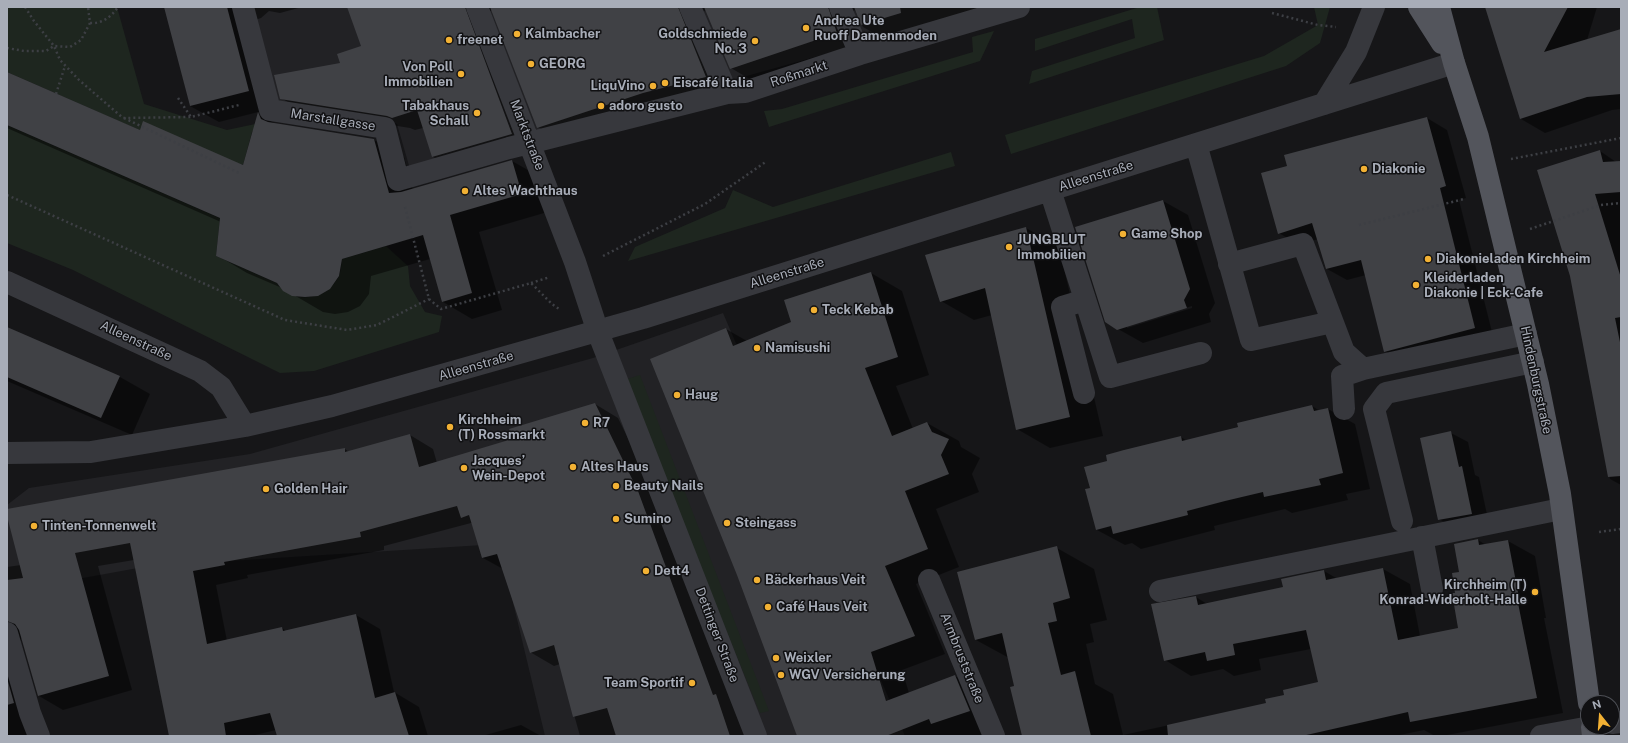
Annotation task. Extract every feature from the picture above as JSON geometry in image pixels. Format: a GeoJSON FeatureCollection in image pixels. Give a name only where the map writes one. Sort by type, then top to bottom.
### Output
{"type":"FeatureCollection","features":[{"type":"Feature","properties":{"kind":"main road"},"geometry":{"type":"LineString","coordinates":[[1419,7],[1454,63]]}},
{"type":"Feature","properties":{"kind":"main road"},"geometry":{"type":"LineString","coordinates":[[1439,7],[1454,63]]}},
{"type":"Feature","properties":{"kind":"main road","name":"Hindenburgstraße"},"geometry":{"type":"LineString","coordinates":[[1454,63],[1472,115],[1532,362],[1561,509],[1588,695]]}},
{"type":"Feature","properties":{"kind":"street","name":"Marstallgasse"},"geometry":{"type":"LineString","coordinates":[[243,7],[270,110],[385,128],[398,180]]}},
{"type":"Feature","properties":{"kind":"street","name":"Marktstraße"},"geometry":{"type":"LineString","coordinates":[[478,7],[577,269],[598,332]]}},
{"type":"Feature","properties":{"kind":"street"},"geometry":{"type":"LineString","coordinates":[[690,7],[736,93]]}},
{"type":"Feature","properties":{"kind":"street"},"geometry":{"type":"LineString","coordinates":[[840,7],[860,54]]}},
{"type":"Feature","properties":{"kind":"street","name":"Roßmarkt"},"geometry":{"type":"LineString","coordinates":[[530,143],[736,93],[860,54],[1019,7]]}},
{"type":"Feature","properties":{"kind":"street"},"geometry":{"type":"LineString","coordinates":[[1324,104],[1356,52],[1374,7]]}},
{"type":"Feature","properties":{"kind":"street","name":"Alleenstraße"},"geometry":{"type":"LineString","coordinates":[[7,453],[91,452],[245,426],[332,406],[598,332],[1454,63]]}},
{"type":"Feature","properties":{"kind":"street"},"geometry":{"type":"LineString","coordinates":[[398,180],[530,143]]}},
{"type":"Feature","properties":{"kind":"street"},"geometry":{"type":"LineString","coordinates":[[1196,144],[1251,340],[1332,322]]}},
{"type":"Feature","properties":{"kind":"street"},"geometry":{"type":"LineString","coordinates":[[1050,190],[1110,377],[1201,353]]}},
{"type":"Feature","properties":{"kind":"street"},"geometry":{"type":"LineString","coordinates":[[1229,264],[1303,244],[1344,352],[1363,369]]}},
{"type":"Feature","properties":{"kind":"street","name":"Alleenstraße"},"geometry":{"type":"LineString","coordinates":[[7,282],[200,371],[221,387],[245,426]]}},
{"type":"Feature","properties":{"kind":"street"},"geometry":{"type":"LineString","coordinates":[[1084,393],[1062,307],[1085,300]]}},
{"type":"Feature","properties":{"kind":"street","name":"Dettinger Straße"},"geometry":{"type":"LineString","coordinates":[[598,332],[756,736]]}},
{"type":"Feature","properties":{"kind":"street"},"geometry":{"type":"LineString","coordinates":[[1344,409],[1342,376],[1363,369],[1526,334]]}},
{"type":"Feature","properties":{"kind":"street"},"geometry":{"type":"LineString","coordinates":[[1402,521],[1374,409],[1386,393],[1532,362]]}},
{"type":"Feature","properties":{"kind":"street"},"geometry":{"type":"LineString","coordinates":[[1160,592],[1561,509]]}},
{"type":"Feature","properties":{"kind":"street"},"geometry":{"type":"LineString","coordinates":[[1422,537],[1432,590]]}},
{"type":"Feature","properties":{"kind":"street","name":"Armbruststraße"},"geometry":{"type":"LineString","coordinates":[[930,580],[994,736]]}},
{"type":"Feature","properties":{"kind":"street"},"geometry":{"type":"LineString","coordinates":[[7,633],[30,713],[39,736]]}},
{"type":"Feature","properties":{"kind":"street"},"geometry":{"type":"LineString","coordinates":[[1541,736],[1580,729]]}},
{"type":"Feature","properties":{"kind":"path"},"geometry":{"type":"LineString","coordinates":[[25,7],[54,46],[60,60],[65,66],[123,118],[239,174]]}},
{"type":"Feature","properties":{"kind":"path"},"geometry":{"type":"LineString","coordinates":[[7,48],[24,52],[46,51],[54,46],[70,47],[81,40],[90,23],[88,7]]}},
{"type":"Feature","properties":{"kind":"path"},"geometry":{"type":"LineString","coordinates":[[90,23],[98,24],[112,16],[118,7]]}},
{"type":"Feature","properties":{"kind":"path"},"geometry":{"type":"LineString","coordinates":[[1272,13],[1318,25],[1339,27]]}},
{"type":"Feature","properties":{"kind":"path"},"geometry":{"type":"LineString","coordinates":[[56,94],[65,66]]}},
{"type":"Feature","properties":{"kind":"path"},"geometry":{"type":"LineString","coordinates":[[178,98],[191,117]]}},
{"type":"Feature","properties":{"kind":"path"},"geometry":{"type":"LineString","coordinates":[[123,118],[191,117],[267,98]]}},
{"type":"Feature","properties":{"kind":"path"},"geometry":{"type":"LineString","coordinates":[[1484,164],[1621,138]]}},
{"type":"Feature","properties":{"kind":"path"},"geometry":{"type":"LineString","coordinates":[[577,269],[705,204],[767,161]]}},
{"type":"Feature","properties":{"kind":"path"},"geometry":{"type":"LineString","coordinates":[[398,180],[429,299],[441,309],[532,283],[552,304],[598,332]]}},
{"type":"Feature","properties":{"kind":"path"},"geometry":{"type":"LineString","coordinates":[[1359,225],[1492,193]]}},
{"type":"Feature","properties":{"kind":"path"},"geometry":{"type":"LineString","coordinates":[[7,195],[285,320],[347,330],[378,325],[429,299]]}},
{"type":"Feature","properties":{"kind":"path"},"geometry":{"type":"LineString","coordinates":[[1503,238],[1601,205],[1621,203]]}},
{"type":"Feature","properties":{"kind":"path"},"geometry":{"type":"LineString","coordinates":[[1598,532],[1621,529]]}},
{"type":"Feature","properties":{"kind":"shaded area"},"geometry":{"type":"Polygon","coordinates":[[[7,7],[117,7],[144,104],[227,130],[260,123],[252,132],[243,165],[153,136],[7,72],[7,7]]]}},
{"type":"Feature","properties":{"kind":"shaded area"},"geometry":{"type":"Polygon","coordinates":[[[251,7],[984,7],[866,43],[410,169],[397,124],[276,106],[251,7]]]}},
{"type":"Feature","properties":{"kind":"shaded area"},"geometry":{"type":"Polygon","coordinates":[[[1140,7],[1157,7],[1164,40],[1029,84],[1032,71],[1135,38],[1132,19],[1035,51],[1035,39],[1140,7]]]}},
{"type":"Feature","properties":{"kind":"shaded area"},"geometry":{"type":"Polygon","coordinates":[[[1314,7],[1330,7],[1320,43],[1286,66],[1011,154],[1005,135],[1264,56],[1318,25],[1314,7]]]}},
{"type":"Feature","properties":{"kind":"shaded area"},"geometry":{"type":"Polygon","coordinates":[[[994,31],[980,61],[769,127],[764,111],[782,109],[973,52],[972,37],[994,31]]]}},
{"type":"Feature","properties":{"kind":"shaded area"},"geometry":{"type":"Polygon","coordinates":[[[7,125],[220,218],[216,256],[277,283],[283,290],[291,295],[308,297],[325,291],[338,278],[342,259],[386,246],[408,266],[410,286],[425,312],[442,316],[439,332],[314,371],[280,373],[73,270],[7,243],[7,125]]]}},
{"type":"Feature","properties":{"kind":"shaded area"},"geometry":{"type":"Polygon","coordinates":[[[951,152],[955,166],[628,261],[635,247],[725,208],[733,190],[773,207],[951,152]]]}},
{"type":"Feature","properties":{"kind":"shaded area"},"geometry":{"type":"Polygon","coordinates":[[[723,313],[905,736],[545,736],[499,544],[149,566],[12,591],[7,576],[7,505],[29,488],[250,454],[593,358],[723,313]]]}},
{"type":"Feature","properties":{"kind":"shaded area"},"geometry":{"type":"Polygon","coordinates":[[[640,375],[769,711],[760,713],[624,380],[640,375]]]}},
{"type":"Feature","properties":{"kind":"building"},"geometry":{"type":"Polygon","coordinates":[[[164,7],[227,7],[249,91],[190,106],[164,7]]]}},
{"type":"Feature","properties":{"kind":"building"},"geometry":{"type":"Polygon","coordinates":[[[347,7],[465,7],[512,134],[432,157],[417,110],[392,118],[280,99],[274,75],[340,63],[337,54],[361,46],[347,7]]]}},
{"type":"Feature","properties":{"kind":"building"},"geometry":{"type":"Polygon","coordinates":[[[490,7],[678,7],[706,77],[643,93],[537,128],[490,7]]]}},
{"type":"Feature","properties":{"kind":"building"},"geometry":{"type":"Polygon","coordinates":[[[704,7],[828,7],[837,33],[730,69],[704,7]]]}},
{"type":"Feature","properties":{"kind":"building"},"geometry":{"type":"Polygon","coordinates":[[[854,7],[900,7],[901,13],[861,25],[854,7]]]}},
{"type":"Feature","properties":{"kind":"building"},"geometry":{"type":"Polygon","coordinates":[[[1485,7],[1568,7],[1544,52],[1621,29],[1621,94],[1587,97],[1520,119],[1485,7]]]}},
{"type":"Feature","properties":{"kind":"building"},"geometry":{"type":"Polygon","coordinates":[[[7,72],[140,130],[143,121],[243,165],[258,112],[261,119],[268,122],[374,139],[389,193],[401,192],[512,160],[522,194],[450,215],[472,293],[442,302],[423,235],[342,259],[339,276],[330,289],[318,296],[292,296],[283,291],[277,283],[216,256],[220,218],[7,125],[7,72]]]}},
{"type":"Feature","properties":{"kind":"building"},"geometry":{"type":"Polygon","coordinates":[[[1427,117],[1446,186],[1440,188],[1475,328],[1384,352],[1361,260],[1326,269],[1312,223],[1278,234],[1261,173],[1287,166],[1284,155],[1427,117]]]}},
{"type":"Feature","properties":{"kind":"building"},"geometry":{"type":"Polygon","coordinates":[[[1600,150],[1603,162],[1621,161],[1621,192],[1595,194],[1621,278],[1621,317],[1615,318],[1621,347],[1621,476],[1608,477],[1570,276],[1537,170],[1600,150]]]}},
{"type":"Feature","properties":{"kind":"building"},"geometry":{"type":"Polygon","coordinates":[[[1163,200],[1190,289],[1184,300],[1187,308],[1117,330],[1105,322],[1075,227],[1163,200]]]}},
{"type":"Feature","properties":{"kind":"building"},"geometry":{"type":"Polygon","coordinates":[[[1026,227],[1070,417],[1016,430],[985,288],[940,302],[925,255],[1026,227]]]}},
{"type":"Feature","properties":{"kind":"building"},"geometry":{"type":"Polygon","coordinates":[[[871,272],[898,357],[865,368],[892,436],[927,422],[932,432],[949,439],[941,455],[949,474],[905,491],[928,549],[885,566],[915,636],[871,652],[886,701],[955,675],[970,711],[931,724],[929,719],[886,736],[797,736],[737,575],[650,359],[726,328],[733,346],[791,322],[784,300],[871,272]]]}},
{"type":"Feature","properties":{"kind":"building"},"geometry":{"type":"Polygon","coordinates":[[[7,327],[120,376],[101,418],[7,377],[7,327]]]}},
{"type":"Feature","properties":{"kind":"building"},"geometry":{"type":"Polygon","coordinates":[[[595,403],[638,491],[713,695],[716,694],[730,736],[616,736],[607,708],[573,717],[554,645],[530,653],[497,554],[482,558],[469,515],[461,518],[457,506],[360,532],[361,537],[224,562],[225,565],[193,571],[207,644],[282,627],[283,631],[356,614],[375,698],[395,692],[409,736],[277,736],[270,713],[224,723],[226,736],[169,736],[130,543],[75,553],[109,676],[38,696],[19,630],[15,624],[7,621],[7,580],[23,578],[7,516],[7,509],[345,448],[345,452],[410,434],[419,467],[512,439],[509,429],[595,403]]]}},
{"type":"Feature","properties":{"kind":"building"},"geometry":{"type":"Polygon","coordinates":[[[1312,405],[1314,411],[1328,408],[1343,473],[1319,479],[1321,485],[1264,497],[1263,492],[1187,511],[1188,515],[1113,534],[1111,526],[1096,530],[1085,489],[1090,488],[1084,467],[1107,461],[1106,455],[1124,450],[1181,436],[1182,441],[1238,427],[1237,423],[1312,405]]]}},
{"type":"Feature","properties":{"kind":"building"},"geometry":{"type":"Polygon","coordinates":[[[1451,431],[1459,467],[1462,466],[1472,514],[1438,520],[1420,438],[1451,431]]]}},
{"type":"Feature","properties":{"kind":"building"},"geometry":{"type":"Polygon","coordinates":[[[1478,539],[1479,545],[1508,540],[1520,603],[1518,603],[1537,698],[1410,722],[1408,712],[1302,736],[1168,736],[1167,725],[1266,703],[1265,699],[1284,695],[1283,690],[1318,682],[1306,630],[1233,644],[1235,655],[1207,661],[1205,652],[1164,661],[1151,604],[1196,596],[1198,605],[1283,587],[1281,579],[1324,570],[1326,580],[1383,568],[1398,640],[1458,628],[1452,593],[1455,593],[1452,573],[1459,572],[1454,544],[1478,539]]]}},
{"type":"Feature","properties":{"kind":"building"},"geometry":{"type":"Polygon","coordinates":[[[1057,546],[1070,598],[1053,603],[1057,621],[1048,623],[1061,675],[1075,671],[1091,736],[1022,736],[1010,687],[1014,686],[1002,633],[975,640],[957,572],[1057,546]]]}},
{"type":"Feature","properties":{"kind":"building"},"geometry":{"type":"Polygon","coordinates":[[[7,678],[14,703],[7,705],[7,678]]]}},
{"type":"Feature","properties":{"kind":"place","name":"Andrea Ute Ruoff Damenmoden"},"geometry":{"type":"Point","coordinates":[806,28]}},
{"type":"Feature","properties":{"kind":"place","name":"Kalmbacher"},"geometry":{"type":"Point","coordinates":[517,34]}},
{"type":"Feature","properties":{"kind":"place","name":"freenet"},"geometry":{"type":"Point","coordinates":[449,40]}},
{"type":"Feature","properties":{"kind":"place","name":"Goldschmiede No. 3"},"geometry":{"type":"Point","coordinates":[755,41]}},
{"type":"Feature","properties":{"kind":"place","name":"GEORG"},"geometry":{"type":"Point","coordinates":[531,64]}},
{"type":"Feature","properties":{"kind":"place","name":"Von Poll Immobilien"},"geometry":{"type":"Point","coordinates":[461,74]}},
{"type":"Feature","properties":{"kind":"place","name":"Eiscafé Italia"},"geometry":{"type":"Point","coordinates":[665,83]}},
{"type":"Feature","properties":{"kind":"place","name":"LiquVino"},"geometry":{"type":"Point","coordinates":[653,86]}},
{"type":"Feature","properties":{"kind":"place","name":"adoro gusto"},"geometry":{"type":"Point","coordinates":[601,106]}},
{"type":"Feature","properties":{"kind":"place","name":"Tabakhaus Schall"},"geometry":{"type":"Point","coordinates":[477,113]}},
{"type":"Feature","properties":{"kind":"place","name":"Diakonie"},"geometry":{"type":"Point","coordinates":[1364,169]}},
{"type":"Feature","properties":{"kind":"place","name":"Altes Wachthaus"},"geometry":{"type":"Point","coordinates":[465,191]}},
{"type":"Feature","properties":{"kind":"place","name":"Game Shop"},"geometry":{"type":"Point","coordinates":[1123,234]}},
{"type":"Feature","properties":{"kind":"place","name":"JUNGBLUT Immobilien"},"geometry":{"type":"Point","coordinates":[1009,247]}},
{"type":"Feature","properties":{"kind":"place","name":"Diakonieladen Kirchheim"},"geometry":{"type":"Point","coordinates":[1428,259]}},
{"type":"Feature","properties":{"kind":"place","name":"Kleiderladen Diakonie | Eck-Cafe"},"geometry":{"type":"Point","coordinates":[1416,285]}},
{"type":"Feature","properties":{"kind":"place","name":"Teck Kebab"},"geometry":{"type":"Point","coordinates":[814,310]}},
{"type":"Feature","properties":{"kind":"place","name":"Namisushi"},"geometry":{"type":"Point","coordinates":[757,348]}},
{"type":"Feature","properties":{"kind":"place","name":"Haug"},"geometry":{"type":"Point","coordinates":[677,395]}},
{"type":"Feature","properties":{"kind":"place","name":"R7"},"geometry":{"type":"Point","coordinates":[585,423]}},
{"type":"Feature","properties":{"kind":"place","name":"Kirchheim (T) Rossmarkt"},"geometry":{"type":"Point","coordinates":[450,427]}},
{"type":"Feature","properties":{"kind":"place","name":"Altes Haus"},"geometry":{"type":"Point","coordinates":[573,467]}},
{"type":"Feature","properties":{"kind":"place","name":"Jacques’ Wein-Depot"},"geometry":{"type":"Point","coordinates":[464,468]}},
{"type":"Feature","properties":{"kind":"place","name":"Beauty Nails"},"geometry":{"type":"Point","coordinates":[616,486]}},
{"type":"Feature","properties":{"kind":"place","name":"Golden Hair"},"geometry":{"type":"Point","coordinates":[266,489]}},
{"type":"Feature","properties":{"kind":"place","name":"Sumino"},"geometry":{"type":"Point","coordinates":[616,519]}},
{"type":"Feature","properties":{"kind":"place","name":"Steingass"},"geometry":{"type":"Point","coordinates":[727,523]}},
{"type":"Feature","properties":{"kind":"place","name":"Tinten-Tonnenwelt"},"geometry":{"type":"Point","coordinates":[34,526]}},
{"type":"Feature","properties":{"kind":"place","name":"Dett4"},"geometry":{"type":"Point","coordinates":[646,571]}},
{"type":"Feature","properties":{"kind":"place","name":"Bäckerhaus Veit"},"geometry":{"type":"Point","coordinates":[757,580]}},
{"type":"Feature","properties":{"kind":"place","name":"Kirchheim (T) Konrad-Widerholt-Halle"},"geometry":{"type":"Point","coordinates":[1535,592]}},
{"type":"Feature","properties":{"kind":"place","name":"Café Haus Veit"},"geometry":{"type":"Point","coordinates":[768,607]}},
{"type":"Feature","properties":{"kind":"place","name":"Weixler"},"geometry":{"type":"Point","coordinates":[776,658]}},
{"type":"Feature","properties":{"kind":"place","name":"WGV Versicherung"},"geometry":{"type":"Point","coordinates":[781,675]}},
{"type":"Feature","properties":{"kind":"place","name":"Team Sportif"},"geometry":{"type":"Point","coordinates":[692,683]}}]}
